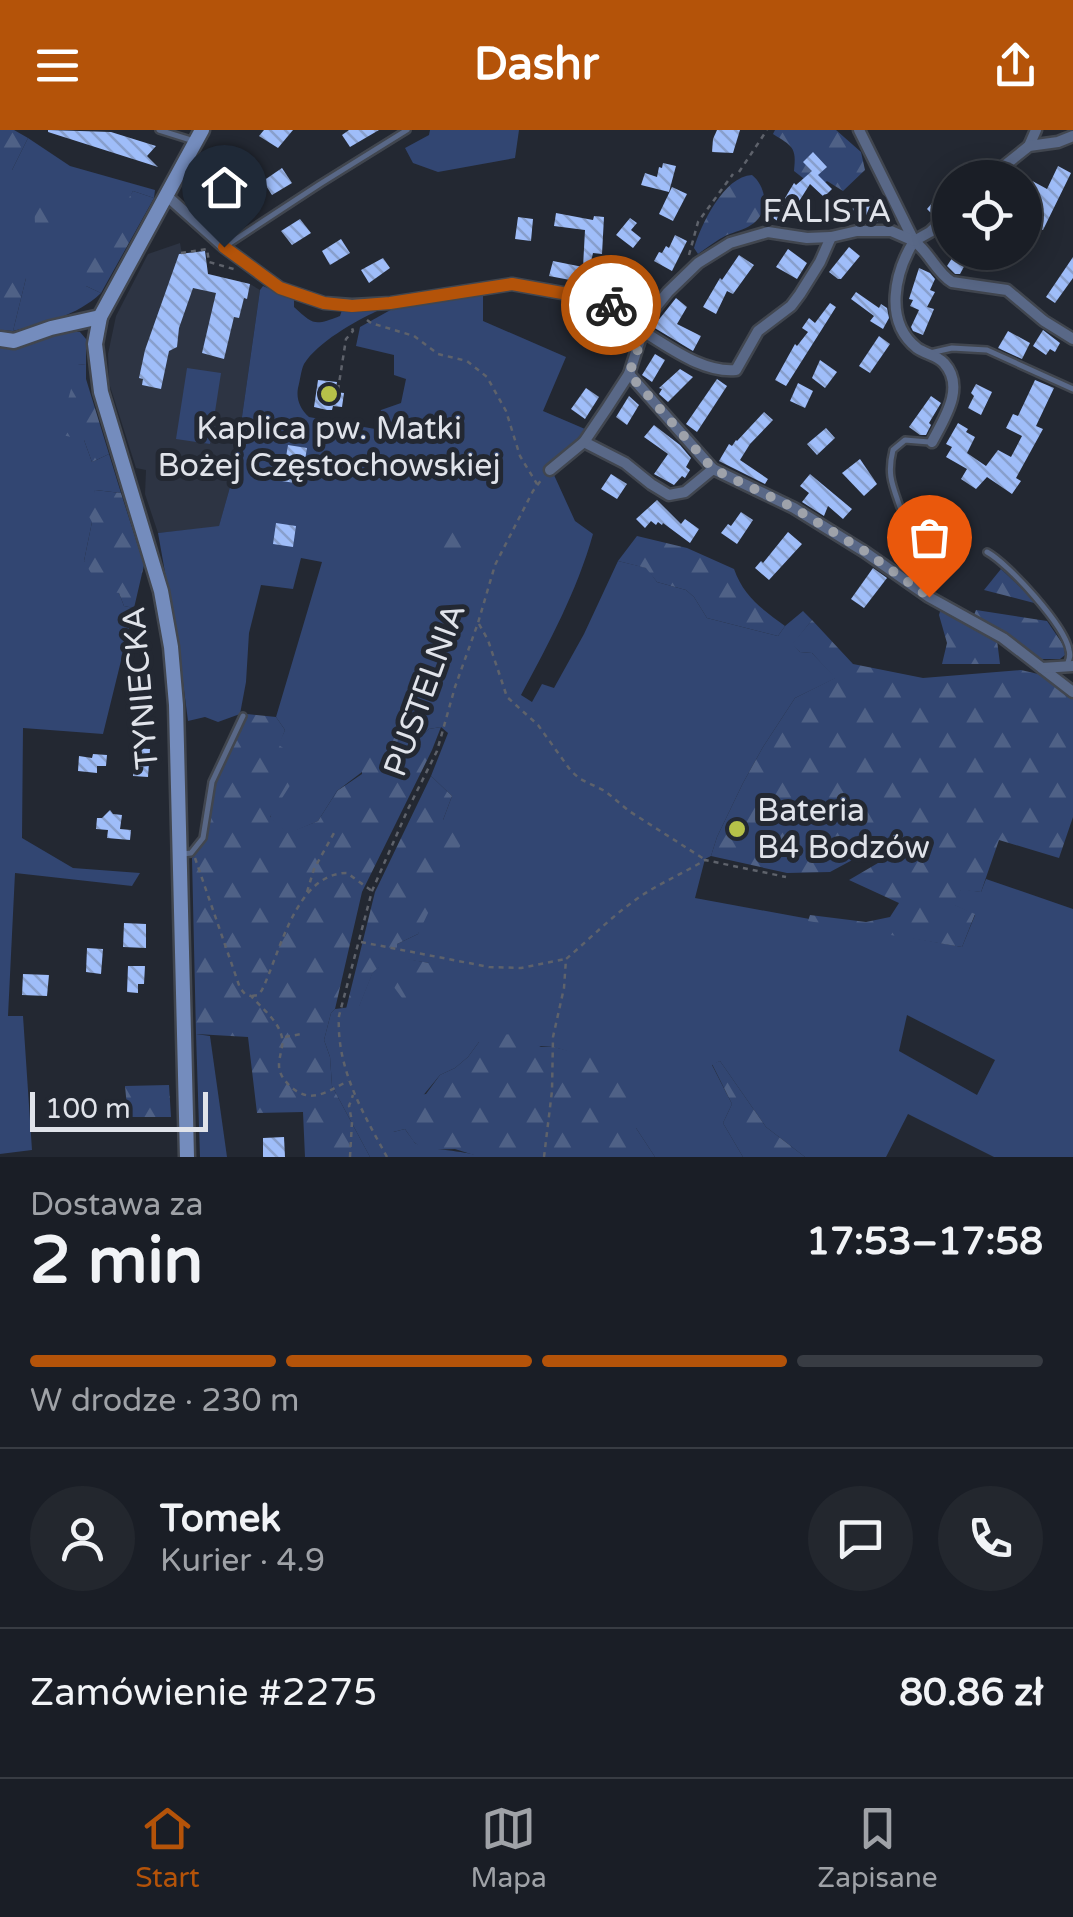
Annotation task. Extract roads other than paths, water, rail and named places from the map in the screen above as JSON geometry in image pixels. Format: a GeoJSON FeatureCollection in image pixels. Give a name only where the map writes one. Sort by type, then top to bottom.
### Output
{"type":"FeatureCollection","features":[{"type":"Feature","properties":{"kind":"street"},"geometry":{"type":"LineString","coordinates":[[859,130],[914,241],[926,250],[944,278],[1007,290],[1073,340]]}},
{"type":"Feature","properties":{"kind":"street"},"geometry":{"type":"LineString","coordinates":[[1011,160],[1029,146],[1036,130]]}},
{"type":"Feature","properties":{"kind":"street","name":"TYNIECKA"},"geometry":{"type":"LineString","coordinates":[[187,1157],[185,854],[171,647],[161,592],[102,392],[95,344],[100,317],[200,136]]}},
{"type":"Feature","properties":{"kind":"street"},"geometry":{"type":"LineString","coordinates":[[1029,146],[1073,136]]}},
{"type":"Feature","properties":{"kind":"street"},"geometry":{"type":"LineString","coordinates":[[167,196],[224,247],[280,288],[324,303],[390,303],[512,284],[596,299],[647,318],[629,374],[584,442],[550,470]]}},
{"type":"Feature","properties":{"kind":"street","name":"FALISTA"},"geometry":{"type":"LineString","coordinates":[[647,318],[698,263],[730,242],[768,232],[807,238],[857,230],[891,231],[914,241],[932,230]]}},
{"type":"Feature","properties":{"kind":"street"},"geometry":{"type":"LineString","coordinates":[[644,332],[690,360],[726,371],[736,370],[758,331],[791,306],[800,294],[831,236]]}},
{"type":"Feature","properties":{"kind":"street"},"geometry":{"type":"LineString","coordinates":[[914,241],[902,260],[896,283],[897,310],[905,336],[920,350],[945,363],[953,386],[952,402],[932,442]]}},
{"type":"Feature","properties":{"kind":"street"},"geometry":{"type":"LineString","coordinates":[[0,339],[14,340],[100,317]]}},
{"type":"Feature","properties":{"kind":"street"},"geometry":{"type":"LineString","coordinates":[[629,374],[713,469],[794,508],[866,552],[929,597],[1003,638],[1073,692]]}},
{"type":"Feature","properties":{"kind":"street"},"geometry":{"type":"LineString","coordinates":[[584,442],[625,463],[670,495],[685,492],[713,469]]}},
{"type":"Feature","properties":{"kind":"street"},"geometry":{"type":"LineString","coordinates":[[1041,668],[1070,666]]}},
{"type":"Feature","properties":{"kind":"lane"},"geometry":{"type":"LineString","coordinates":[[159,130],[200,136]]}},
{"type":"Feature","properties":{"kind":"lane"},"geometry":{"type":"LineString","coordinates":[[224,247],[407,130]]}},
{"type":"Feature","properties":{"kind":"lane"},"geometry":{"type":"LineString","coordinates":[[927,353],[952,348],[987,350],[1073,390]]}},
{"type":"Feature","properties":{"kind":"lane"},"geometry":{"type":"LineString","coordinates":[[900,507],[889,468],[893,450],[905,440],[932,442]]}},
{"type":"Feature","properties":{"kind":"lane"},"geometry":{"type":"LineString","coordinates":[[987,552],[1000,559],[1037,598],[1068,644],[1070,666]]}},
{"type":"Feature","properties":{"kind":"lane"},"geometry":{"type":"LineString","coordinates":[[185,854],[203,838],[212,782],[242,716]]}},
{"type":"Feature","properties":{"kind":"place","name":"Kaplica pw. Matki Bożej Częstochowskiej"},"geometry":{"type":"Point","coordinates":[329,394]}},
{"type":"Feature","properties":{"kind":"place","name":"Bateria B4 Bodzów"},"geometry":{"type":"Point","coordinates":[737,829]}}]}
